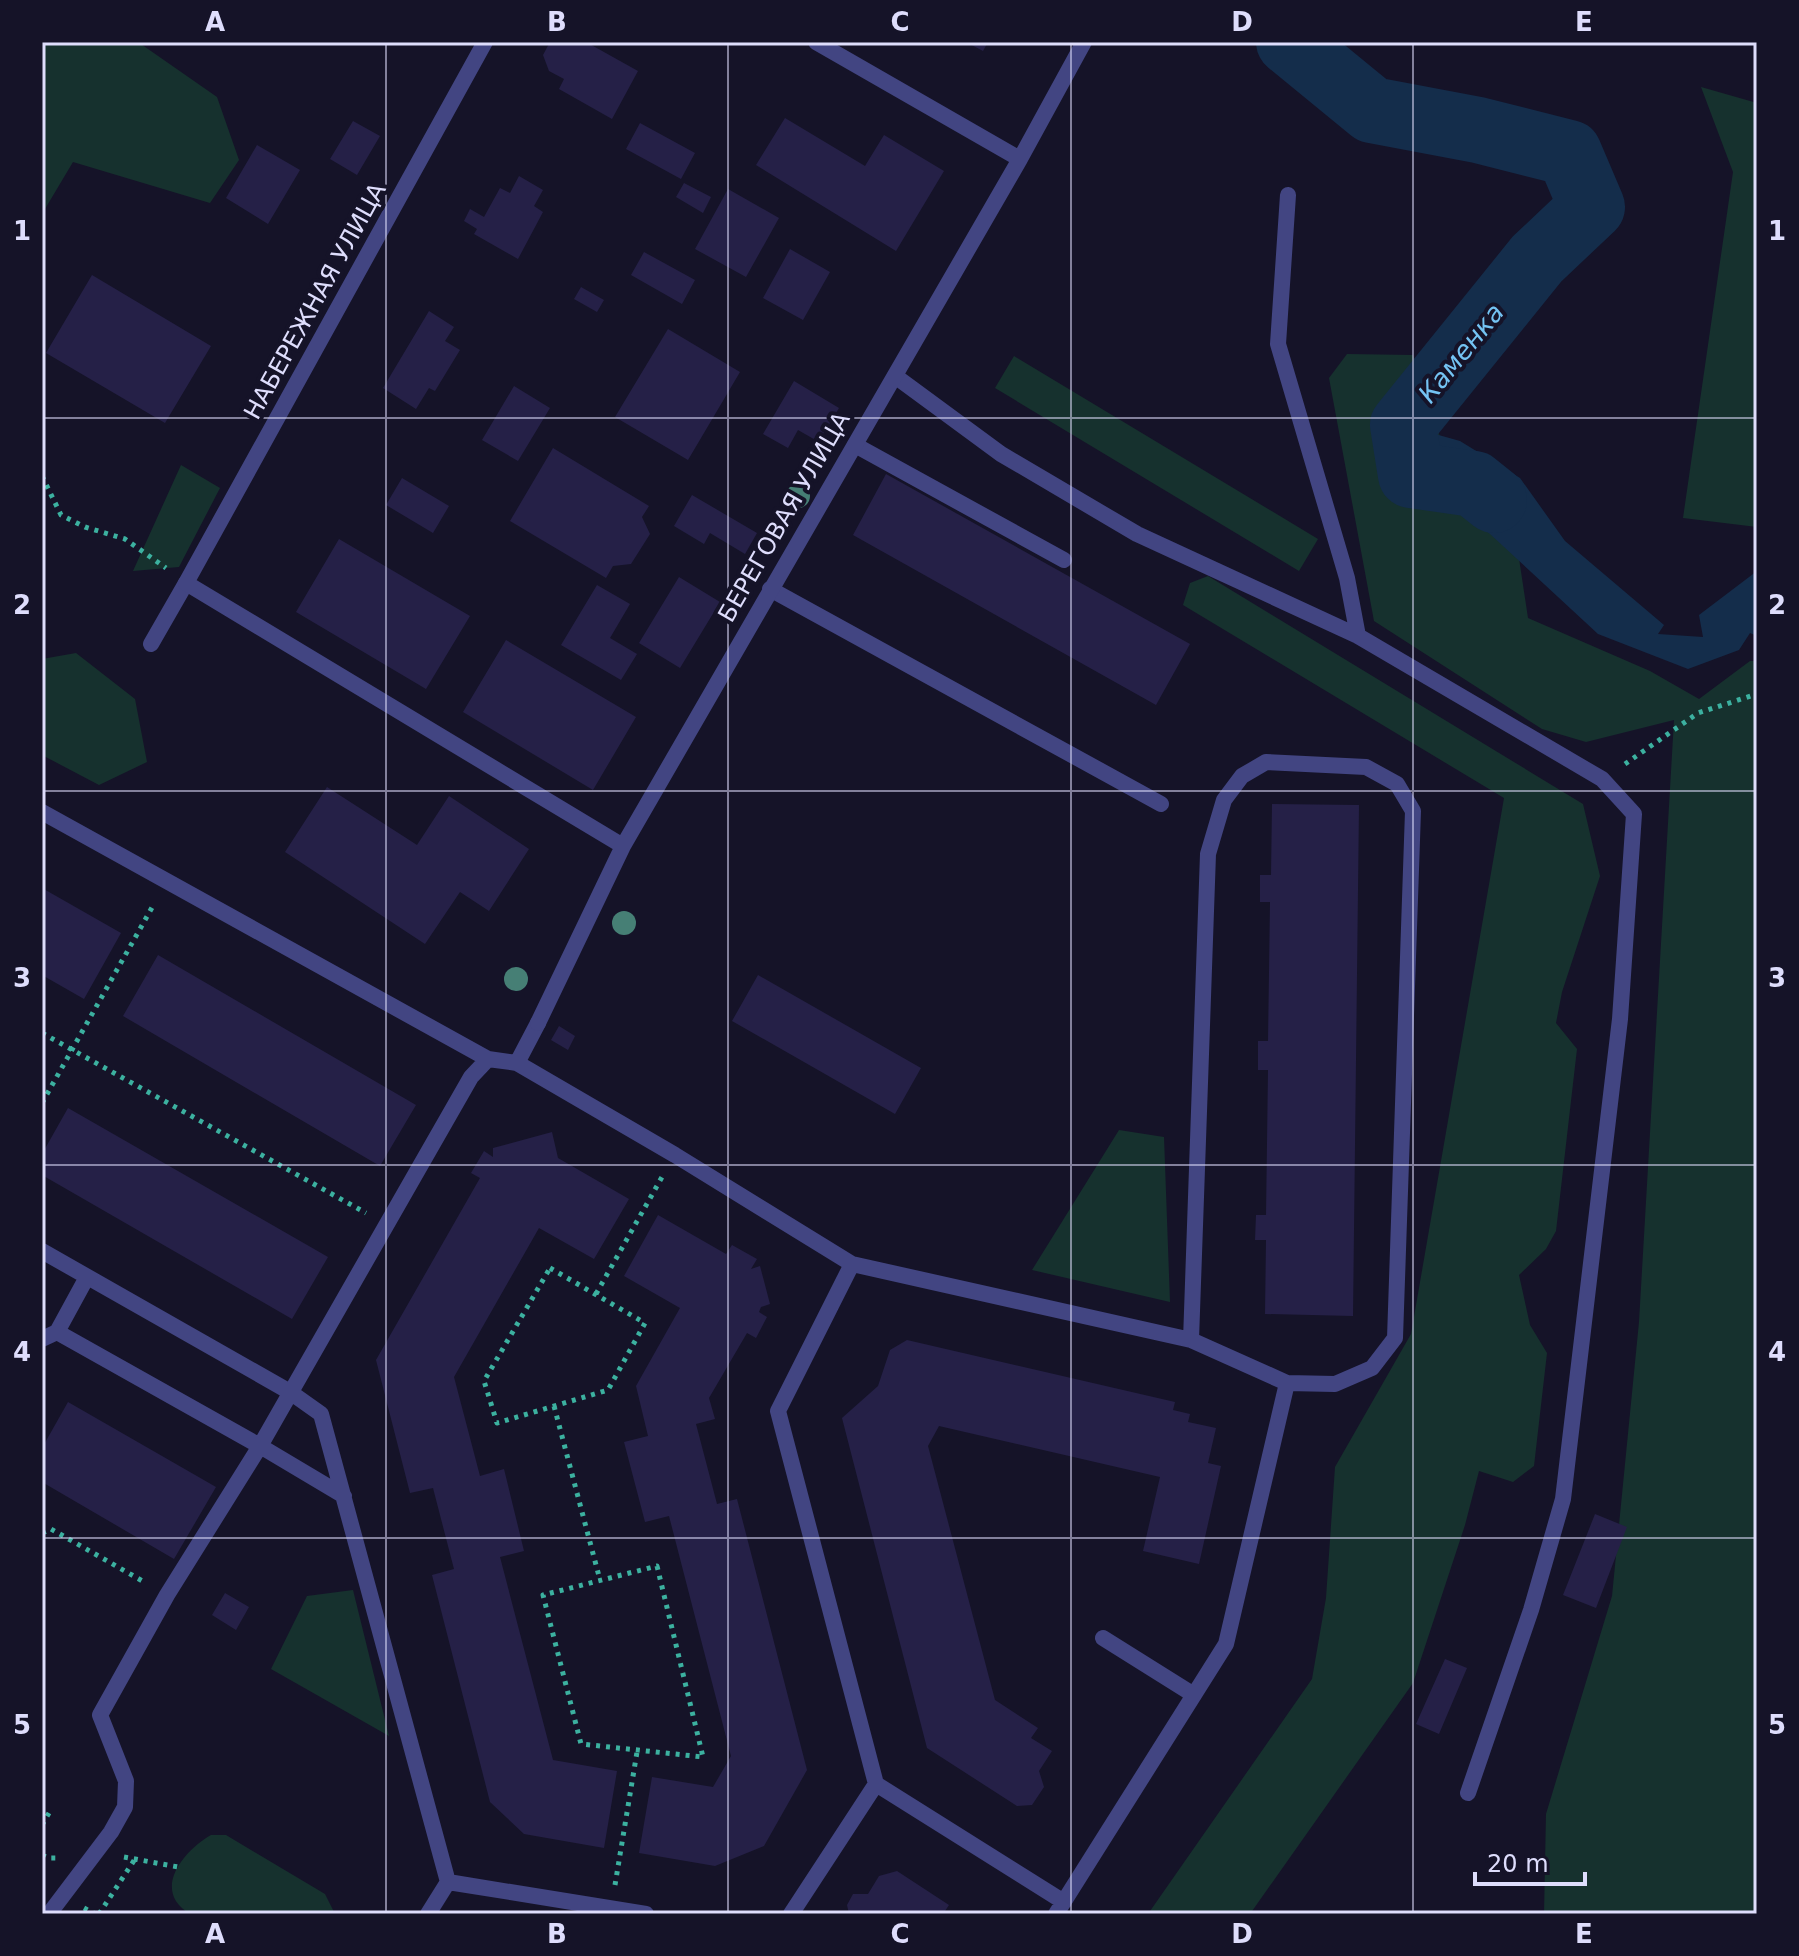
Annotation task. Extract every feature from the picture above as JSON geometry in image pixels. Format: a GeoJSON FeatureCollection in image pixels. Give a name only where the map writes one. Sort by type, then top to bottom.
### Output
{"type":"FeatureCollection","features":[{"type":"Feature","properties":{"kind":"street","name":"НАБЕРЕЖНАЯ УЛИЦА"},"geometry":{"type":"LineString","coordinates":[[151,644],[485,42]]}},
{"type":"Feature","properties":{"kind":"street"},"geometry":{"type":"LineString","coordinates":[[816,42],[1020,159]]}},
{"type":"Feature","properties":{"kind":"street","name":"БЕРЕГОВАЯ УЛИЦА"},"geometry":{"type":"LineString","coordinates":[[517,1063],[623,846],[1020,159],[1084,42]]}},
{"type":"Feature","properties":{"kind":"street"},"geometry":{"type":"LineString","coordinates":[[1288,195],[1278,344],[1347,578],[1358,636]]}},
{"type":"Feature","properties":{"kind":"street"},"geometry":{"type":"LineString","coordinates":[[895,376],[1001,454],[1137,534],[1358,636],[1602,779],[1634,814],[1620,1019],[1563,1499],[1531,1610],[1468,1793]]}},
{"type":"Feature","properties":{"kind":"street"},"geometry":{"type":"LineString","coordinates":[[855,445],[1064,560]]}},
{"type":"Feature","properties":{"kind":"street"},"geometry":{"type":"LineString","coordinates":[[186,583],[623,846]]}},
{"type":"Feature","properties":{"kind":"street"},"geometry":{"type":"LineString","coordinates":[[770,589],[1161,804]]}},
{"type":"Feature","properties":{"kind":"street"},"geometry":{"type":"LineString","coordinates":[[42,812],[488,1059],[517,1063],[675,1155],[852,1264],[1191,1340],[1287,1383],[1335,1384],[1372,1368],[1395,1338],[1413,811],[1397,784],[1366,767],[1266,762],[1242,776],[1224,800],[1208,854],[1191,1340]]}},
{"type":"Feature","properties":{"kind":"street"},"geometry":{"type":"LineString","coordinates":[[49,1914],[111,1832],[125,1807],[126,1781],[100,1715],[167,1595],[260,1446],[471,1077],[488,1059]]}},
{"type":"Feature","properties":{"kind":"street"},"geometry":{"type":"LineString","coordinates":[[42,1251],[290,1392],[321,1414],[448,1882],[428,1914]]}},
{"type":"Feature","properties":{"kind":"street"},"geometry":{"type":"LineString","coordinates":[[852,1264],[778,1411],[876,1784],[1060,1908],[1226,1644],[1287,1383]]}},
{"type":"Feature","properties":{"kind":"street"},"geometry":{"type":"LineString","coordinates":[[87,1277],[49,1335],[260,1446],[344,1496]]}},
{"type":"Feature","properties":{"kind":"street"},"geometry":{"type":"LineString","coordinates":[[1103,1638],[1194,1695]]}},
{"type":"Feature","properties":{"kind":"street"},"geometry":{"type":"LineString","coordinates":[[791,1914],[876,1784]]}},
{"type":"Feature","properties":{"kind":"street"},"geometry":{"type":"LineString","coordinates":[[448,1882],[646,1914]]}},
{"type":"Feature","properties":{"kind":"path"},"geometry":{"type":"LineString","coordinates":[[42,476],[61,515],[85,527],[125,539],[186,583]]}},
{"type":"Feature","properties":{"kind":"path"},"geometry":{"type":"LineString","coordinates":[[1602,779],[1698,713],[1757,694]]}},
{"type":"Feature","properties":{"kind":"path"},"geometry":{"type":"LineString","coordinates":[[42,1103],[167,882]]}},
{"type":"Feature","properties":{"kind":"path"},"geometry":{"type":"LineString","coordinates":[[42,1033],[385,1224]]}},
{"type":"Feature","properties":{"kind":"path"},"geometry":{"type":"LineString","coordinates":[[596,1294],[675,1155]]}},
{"type":"Feature","properties":{"kind":"path"},"geometry":{"type":"LineString","coordinates":[[550,1268],[596,1294],[645,1323],[608,1390],[497,1423],[484,1381],[550,1268]]}},
{"type":"Feature","properties":{"kind":"path"},"geometry":{"type":"LineString","coordinates":[[554,1406],[600,1580]]}},
{"type":"Feature","properties":{"kind":"path"},"geometry":{"type":"LineString","coordinates":[[42,1533],[51,1529],[167,1595]]}},
{"type":"Feature","properties":{"kind":"path"},"geometry":{"type":"LineString","coordinates":[[657,1566],[703,1757],[637,1752],[581,1744],[543,1595],[657,1566]]}},
{"type":"Feature","properties":{"kind":"path"},"geometry":{"type":"LineString","coordinates":[[611,1909],[637,1752]]}},
{"type":"Feature","properties":{"kind":"path"},"geometry":{"type":"LineString","coordinates":[[42,1825],[49,1813]]}},
{"type":"Feature","properties":{"kind":"path"},"geometry":{"type":"LineString","coordinates":[[122,1857],[178,1867]]}},
{"type":"Feature","properties":{"kind":"path"},"geometry":{"type":"LineString","coordinates":[[99,1914],[135,1859]]}},
{"type":"Feature","properties":{"kind":"green space"},"geometry":{"type":"Polygon","coordinates":[[[42,42],[138,42],[217,97],[239,160],[210,203],[73,162],[42,214],[42,42]]]}},
{"type":"Feature","properties":{"kind":"green space"},"geometry":{"type":"Polygon","coordinates":[[[1701,87],[1757,103],[1757,527],[1683,518],[1733,172],[1701,87]]]}},
{"type":"Feature","properties":{"kind":"green space"},"geometry":{"type":"Polygon","coordinates":[[[1347,354],[1413,355],[1448,461],[1515,532],[1528,618],[1650,671],[1699,699],[1750,661],[1757,661],[1757,1914],[1544,1914],[1546,1814],[1612,1596],[1639,1322],[1674,720],[1586,742],[1542,729],[1374,621],[1329,378],[1347,354]]]}},
{"type":"Feature","properties":{"kind":"green space"},"geometry":{"type":"Polygon","coordinates":[[[1014,356],[1318,539],[1299,571],[995,388],[1014,356]]]}},
{"type":"Feature","properties":{"kind":"green space"},"geometry":{"type":"Polygon","coordinates":[[[181,465],[220,488],[179,567],[133,571],[181,465]]]}},
{"type":"Feature","properties":{"kind":"green space"},"geometry":{"type":"Polygon","coordinates":[[[1208,576],[1583,804],[1600,876],[1562,992],[1556,1023],[1577,1049],[1556,1231],[1546,1249],[1519,1275],[1530,1325],[1547,1353],[1534,1466],[1513,1482],[1479,1471],[1465,1525],[1413,1683],[1250,1914],[1148,1914],[1312,1679],[1326,1598],[1335,1467],[1411,1334],[1504,798],[1183,605],[1190,583],[1208,576]]]}},
{"type":"Feature","properties":{"kind":"green space"},"geometry":{"type":"Polygon","coordinates":[[[76,653],[135,699],[147,762],[99,785],[42,755],[42,659],[76,653]]]}},
{"type":"Feature","properties":{"kind":"green space"},"geometry":{"type":"Polygon","coordinates":[[[1119,1130],[1164,1137],[1170,1302],[1032,1270],[1119,1130]]]}},
{"type":"Feature","properties":{"kind":"green space"},"geometry":{"type":"Polygon","coordinates":[[[353,1590],[389,1736],[271,1669],[307,1596],[353,1590]]]}},
{"type":"Feature","properties":{"kind":"green space"},"geometry":{"type":"Polygon","coordinates":[[[211,1835],[226,1835],[325,1894],[335,1914],[190,1914],[179,1905],[172,1883],[175,1872],[190,1851],[211,1835]]]}},
{"type":"Feature","properties":{"kind":"water"},"geometry":{"type":"Polygon","coordinates":[[[1403,425],[1460,441],[1520,478],[1565,541],[1664,625],[1658,634],[1703,637],[1699,615],[1757,571],[1757,636],[1750,633],[1739,650],[1688,669],[1598,634],[1490,534],[1411,475],[1403,425]]]}},
{"type":"Feature","properties":{"kind":"building"},"geometry":{"type":"Polygon","coordinates":[[[550,42],[586,42],[638,71],[612,119],[559,89],[564,79],[549,71],[543,55],[550,42]]]}},
{"type":"Feature","properties":{"kind":"building"},"geometry":{"type":"Polygon","coordinates":[[[966,42],[988,42],[983,51],[966,42]]]}},
{"type":"Feature","properties":{"kind":"building"},"geometry":{"type":"Polygon","coordinates":[[[785,118],[865,166],[884,135],[944,171],[896,251],[756,165],[785,118]]]}},
{"type":"Feature","properties":{"kind":"building"},"geometry":{"type":"Polygon","coordinates":[[[353,121],[380,136],[357,175],[330,159],[353,121]]]}},
{"type":"Feature","properties":{"kind":"building"},"geometry":{"type":"Polygon","coordinates":[[[640,123],[695,153],[681,179],[626,149],[640,123]]]}},
{"type":"Feature","properties":{"kind":"building"},"geometry":{"type":"Polygon","coordinates":[[[257,145],[300,170],[268,224],[226,198],[257,145]]]}},
{"type":"Feature","properties":{"kind":"building"},"geometry":{"type":"Polygon","coordinates":[[[519,176],[543,190],[534,206],[543,212],[518,259],[474,234],[477,229],[464,221],[470,209],[484,217],[500,188],[510,193],[519,176]]]}},
{"type":"Feature","properties":{"kind":"building"},"geometry":{"type":"Polygon","coordinates":[[[684,183],[711,197],[703,213],[676,197],[684,183]]]}},
{"type":"Feature","properties":{"kind":"building"},"geometry":{"type":"Polygon","coordinates":[[[728,189],[779,218],[746,277],[695,249],[728,189]]]}},
{"type":"Feature","properties":{"kind":"building"},"geometry":{"type":"Polygon","coordinates":[[[790,249],[830,272],[803,320],[763,298],[790,249]]]}},
{"type":"Feature","properties":{"kind":"building"},"geometry":{"type":"Polygon","coordinates":[[[644,252],[695,280],[682,304],[631,275],[644,252]]]}},
{"type":"Feature","properties":{"kind":"building"},"geometry":{"type":"Polygon","coordinates":[[[92,275],[211,346],[165,423],[46,353],[92,275]]]}},
{"type":"Feature","properties":{"kind":"building"},"geometry":{"type":"Polygon","coordinates":[[[581,287],[604,300],[597,312],[574,299],[581,287]]]}},
{"type":"Feature","properties":{"kind":"building"},"geometry":{"type":"Polygon","coordinates":[[[429,311],[454,327],[445,341],[460,350],[435,391],[429,388],[416,409],[383,388],[429,311]]]}},
{"type":"Feature","properties":{"kind":"building"},"geometry":{"type":"Polygon","coordinates":[[[668,329],[740,372],[688,460],[615,417],[668,329]]]}},
{"type":"Feature","properties":{"kind":"building"},"geometry":{"type":"Polygon","coordinates":[[[794,381],[839,408],[819,442],[798,430],[788,448],[763,434],[794,381]]]}},
{"type":"Feature","properties":{"kind":"building"},"geometry":{"type":"Polygon","coordinates":[[[514,386],[550,408],[518,461],[482,440],[514,386]]]}},
{"type":"Feature","properties":{"kind":"building"},"geometry":{"type":"Polygon","coordinates":[[[553,448],[649,506],[642,517],[650,534],[631,564],[613,566],[606,578],[510,521],[553,448]]]}},
{"type":"Feature","properties":{"kind":"building"},"geometry":{"type":"Polygon","coordinates":[[[886,474],[1190,644],[1156,705],[853,535],[886,474]]]}},
{"type":"Feature","properties":{"kind":"building"},"geometry":{"type":"Polygon","coordinates":[[[402,478],[449,506],[433,533],[386,505],[402,478]]]}},
{"type":"Feature","properties":{"kind":"building"},"geometry":{"type":"Polygon","coordinates":[[[692,495],[757,533],[745,554],[710,533],[704,544],[674,526],[692,495]]]}},
{"type":"Feature","properties":{"kind":"building"},"geometry":{"type":"Polygon","coordinates":[[[339,539],[470,616],[426,689],[296,612],[339,539]]]}},
{"type":"Feature","properties":{"kind":"building"},"geometry":{"type":"Polygon","coordinates":[[[679,577],[720,602],[680,668],[639,643],[679,577]]]}},
{"type":"Feature","properties":{"kind":"building"},"geometry":{"type":"Polygon","coordinates":[[[597,585],[630,604],[610,638],[637,654],[621,680],[561,645],[597,585]]]}},
{"type":"Feature","properties":{"kind":"building"},"geometry":{"type":"Polygon","coordinates":[[[506,640],[636,717],[593,790],[463,712],[506,640]]]}},
{"type":"Feature","properties":{"kind":"building"},"geometry":{"type":"Polygon","coordinates":[[[327,787],[417,845],[449,796],[529,849],[489,911],[460,892],[425,944],[285,852],[327,787]]]}},
{"type":"Feature","properties":{"kind":"building"},"geometry":{"type":"Polygon","coordinates":[[[1272,804],[1359,805],[1353,1316],[1265,1314],[1266,1240],[1255,1240],[1256,1215],[1266,1215],[1268,1070],[1258,1070],[1258,1041],[1268,1041],[1270,902],[1260,902],[1260,875],[1271,875],[1272,804]]]}},
{"type":"Feature","properties":{"kind":"building"},"geometry":{"type":"Polygon","coordinates":[[[42,888],[121,933],[84,999],[42,975],[42,888]]]}},
{"type":"Feature","properties":{"kind":"building"},"geometry":{"type":"Polygon","coordinates":[[[158,955],[416,1105],[380,1166],[123,1016],[158,955]]]}},
{"type":"Feature","properties":{"kind":"building"},"geometry":{"type":"Polygon","coordinates":[[[758,975],[921,1068],[895,1114],[732,1021],[758,975]]]}},
{"type":"Feature","properties":{"kind":"building"},"geometry":{"type":"Polygon","coordinates":[[[559,1026],[575,1036],[568,1050],[551,1040],[559,1026]]]}},
{"type":"Feature","properties":{"kind":"building"},"geometry":{"type":"Polygon","coordinates":[[[68,1108],[328,1257],[292,1319],[42,1175],[42,1154],[68,1108]]]}},
{"type":"Feature","properties":{"kind":"building"},"geometry":{"type":"Polygon","coordinates":[[[552,1132],[558,1158],[629,1199],[594,1259],[539,1228],[454,1377],[480,1476],[504,1469],[524,1551],[500,1557],[553,1760],[617,1771],[604,1848],[524,1834],[490,1802],[432,1575],[454,1569],[433,1488],[410,1493],[376,1360],[480,1178],[471,1173],[484,1151],[493,1157],[493,1148],[552,1132]]]}},
{"type":"Feature","properties":{"kind":"building"},"geometry":{"type":"Polygon","coordinates":[[[658,1215],[726,1254],[732,1245],[757,1259],[751,1269],[760,1266],[770,1304],[761,1307],[759,1312],[767,1317],[756,1338],[747,1333],[709,1398],[715,1419],[696,1424],[717,1504],[737,1499],[807,1770],[764,1846],[715,1866],[639,1853],[652,1777],[713,1787],[731,1756],[669,1516],[645,1522],[624,1442],[648,1436],[636,1386],[680,1308],[624,1276],[658,1215]]]}},
{"type":"Feature","properties":{"kind":"building"},"geometry":{"type":"Polygon","coordinates":[[[907,1340],[1175,1402],[1173,1410],[1190,1414],[1188,1422],[1216,1428],[1208,1463],[1221,1466],[1199,1564],[1143,1551],[1160,1477],[939,1426],[928,1446],[995,1700],[1038,1728],[1031,1738],[1052,1751],[1039,1771],[1044,1787],[1032,1805],[1017,1806],[927,1748],[842,1418],[878,1386],[890,1350],[907,1340]]]}},
{"type":"Feature","properties":{"kind":"building"},"geometry":{"type":"Polygon","coordinates":[[[68,1402],[216,1487],[174,1559],[42,1482],[42,1448],[68,1402]]]}},
{"type":"Feature","properties":{"kind":"building"},"geometry":{"type":"Polygon","coordinates":[[[1595,1514],[1627,1527],[1596,1608],[1563,1595],[1595,1514]]]}},
{"type":"Feature","properties":{"kind":"building"},"geometry":{"type":"Polygon","coordinates":[[[225,1593],[249,1607],[236,1630],[212,1615],[225,1593]]]}},
{"type":"Feature","properties":{"kind":"building"},"geometry":{"type":"Polygon","coordinates":[[[1445,1659],[1467,1668],[1439,1734],[1416,1724],[1445,1659]]]}},
{"type":"Feature","properties":{"kind":"building"},"geometry":{"type":"Polygon","coordinates":[[[897,1871],[949,1905],[943,1914],[849,1914],[847,1905],[853,1894],[868,1894],[879,1876],[897,1871]]]}},
{"type":"Feature","properties":{"kind":"waterway","name":"Каменка"},"geometry":{"type":"LineString","coordinates":[[1289,42],[1372,110],[1478,130],[1569,153],[1592,207],[1537,259],[1403,425],[1411,475],[1474,484],[1494,500]]}}]}
